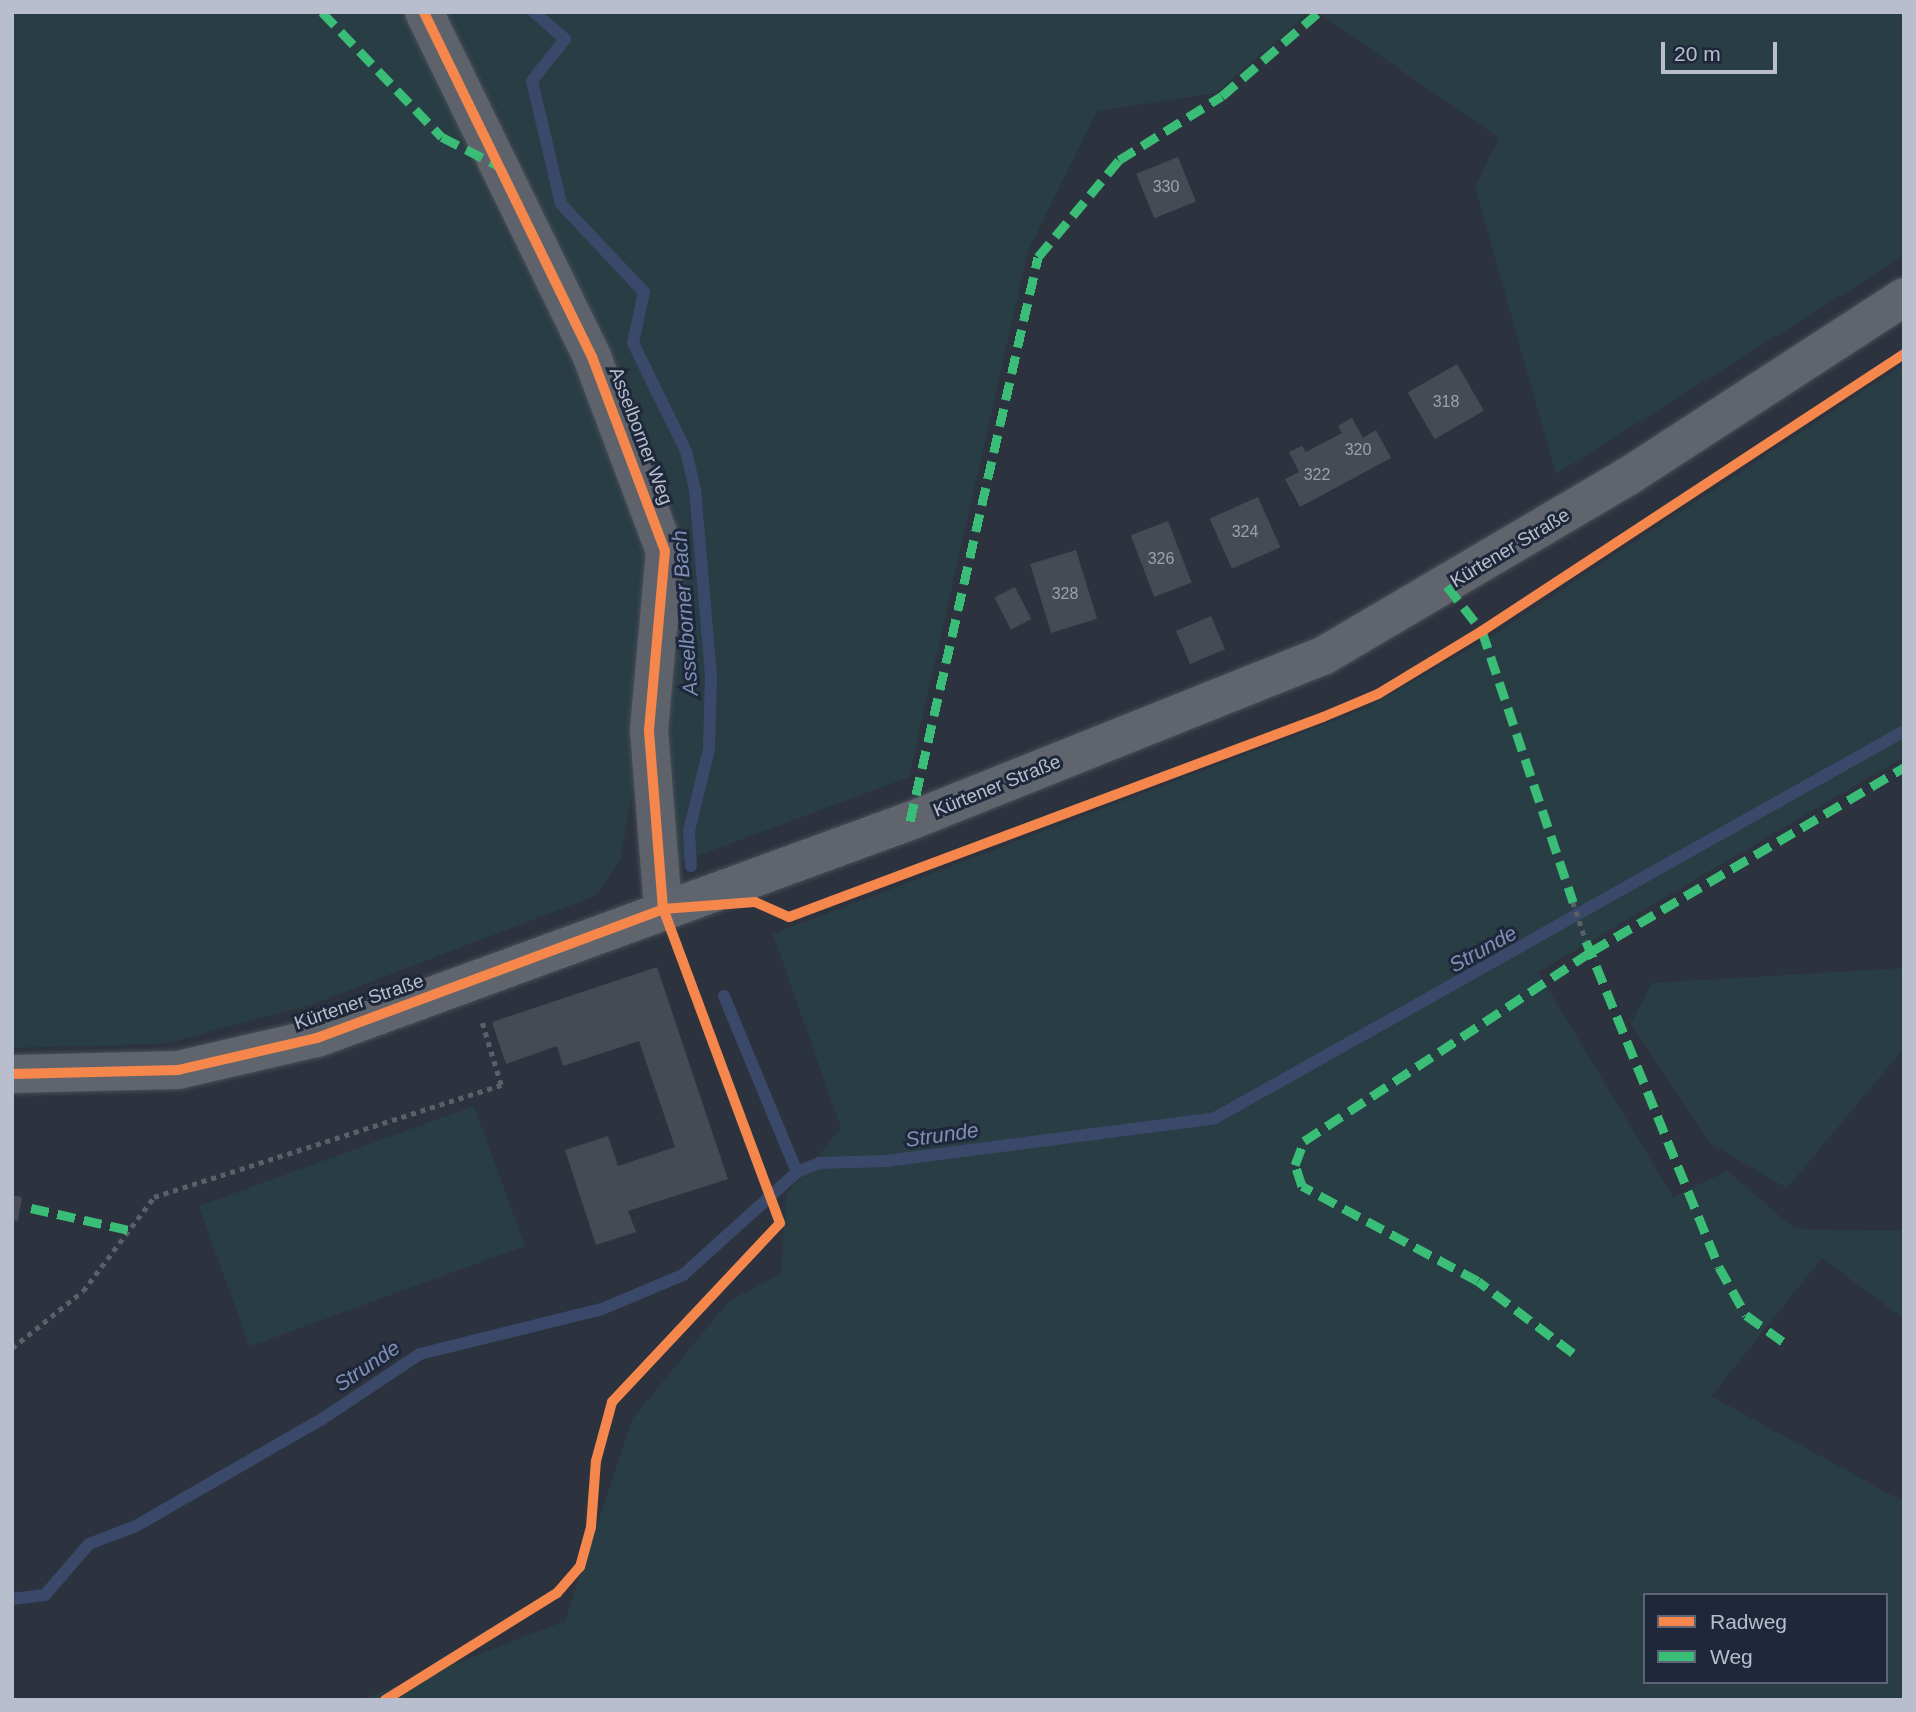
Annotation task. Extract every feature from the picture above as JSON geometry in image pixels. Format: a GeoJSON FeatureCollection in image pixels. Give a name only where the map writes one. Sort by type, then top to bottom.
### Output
{"type":"FeatureCollection","features":[{"type":"Feature","properties":{"kind":"main road","name":"Kürtener Straße"},"geometry":{"type":"LineString","coordinates":[[12,1073],[178,1070],[317,1038],[663,909],[910,821],[1323,656],[1587,502],[1904,297]]}},
{"type":"Feature","properties":{"kind":"street","name":"Asselborner Weg"},"geometry":{"type":"LineString","coordinates":[[424,12],[592,356],[665,551],[649,730],[663,909]]}},
{"type":"Feature","properties":{"kind":"path"},"geometry":{"type":"LineString","coordinates":[[1573,902],[1586,941]]}},
{"type":"Feature","properties":{"kind":"path"},"geometry":{"type":"LineString","coordinates":[[385,1700],[556,1593],[580,1567],[592,1527],[596,1461],[612,1402],[780,1223],[663,909]]}},
{"type":"Feature","properties":{"kind":"path"},"geometry":{"type":"LineString","coordinates":[[12,1348],[83,1291],[154,1197],[501,1084],[470,981]]}},
{"type":"Feature","properties":{"kind":"shaded area"},"geometry":{"type":"Polygon","coordinates":[[[12,12],[1310,12],[1216,93],[1097,111],[1028,251],[909,777],[673,865],[642,732],[621,858],[595,896],[313,1004],[164,1044],[12,1048],[12,12]]]}},
{"type":"Feature","properties":{"kind":"shaded area"},"geometry":{"type":"Polygon","coordinates":[[[1317,12],[1904,12],[1904,256],[1556,474],[1475,187],[1499,138],[1317,12]]]}},
{"type":"Feature","properties":{"kind":"shaded area"},"geometry":{"type":"Polygon","coordinates":[[[1904,364],[1904,757],[1538,972],[1673,1197],[1727,1171],[1795,1229],[1904,1231],[1904,1319],[1822,1258],[1711,1396],[1904,1502],[1904,1700],[361,1700],[565,1621],[633,1418],[729,1301],[781,1274],[786,1195],[841,1128],[773,934],[1367,708],[1492,636],[1904,364]]]}},
{"type":"Feature","properties":{"kind":"shaded area"},"geometry":{"type":"Polygon","coordinates":[[[1904,968],[1904,1048],[1787,1188],[1711,1144],[1631,1024],[1652,983],[1904,968]]]}},
{"type":"Feature","properties":{"kind":"shaded area"},"geometry":{"type":"Polygon","coordinates":[[[474,1106],[525,1246],[250,1346],[199,1206],[474,1106]]]}},
{"type":"Feature","properties":{"kind":"building"},"geometry":{"type":"Polygon","coordinates":[[[1178,157],[1196,202],[1154,218],[1136,174],[1178,157]]]}},
{"type":"Feature","properties":{"kind":"building"},"geometry":{"type":"Polygon","coordinates":[[[1457,364],[1484,411],[1435,439],[1408,392],[1457,364]]]}},
{"type":"Feature","properties":{"kind":"building"},"geometry":{"type":"Polygon","coordinates":[[[1352,418],[1363,438],[1376,430],[1391,458],[1300,507],[1285,479],[1299,472],[1289,452],[1302,446],[1306,452],[1342,433],[1338,426],[1352,418]]]}},
{"type":"Feature","properties":{"kind":"building"},"geometry":{"type":"Polygon","coordinates":[[[1258,497],[1280,547],[1232,569],[1210,519],[1258,497]]]}},
{"type":"Feature","properties":{"kind":"building"},"geometry":{"type":"Polygon","coordinates":[[[1168,521],[1192,583],[1154,597],[1131,535],[1168,521]]]}},
{"type":"Feature","properties":{"kind":"building"},"geometry":{"type":"Polygon","coordinates":[[[1076,550],[1097,619],[1051,633],[1030,564],[1076,550]]]}},
{"type":"Feature","properties":{"kind":"building"},"geometry":{"type":"Polygon","coordinates":[[[1015,587],[1031,619],[1011,630],[995,597],[1015,587]]]}},
{"type":"Feature","properties":{"kind":"building"},"geometry":{"type":"Polygon","coordinates":[[[1211,616],[1225,649],[1190,664],[1176,631],[1211,616]]]}},
{"type":"Feature","properties":{"kind":"building"},"geometry":{"type":"Polygon","coordinates":[[[657,967],[728,1179],[628,1211],[636,1232],[596,1245],[565,1150],[608,1136],[618,1166],[675,1147],[639,1041],[563,1066],[557,1046],[506,1064],[492,1022],[657,967]]]}},
{"type":"Feature","properties":{"kind":"building"},"geometry":{"type":"Polygon","coordinates":[[[12,1195],[22,1197],[18,1221],[12,1220],[12,1195]]]}},
{"type":"Feature","properties":{"kind":"waterway","name":"Asselborner Bach"},"geometry":{"type":"LineString","coordinates":[[534,12],[565,39],[532,81],[561,204],[644,292],[633,343],[686,451],[695,489],[711,674],[709,749],[689,831],[691,866]]}},
{"type":"Feature","properties":{"kind":"waterway","name":"Strunde"},"geometry":{"type":"LineString","coordinates":[[12,1599],[45,1595],[89,1544],[136,1526],[322,1419],[420,1354],[602,1309],[683,1275],[797,1172],[819,1163],[886,1161],[1215,1118],[1904,731]]}},
{"type":"Feature","properties":{"kind":"waterway","name":"Asselborner Bach"},"geometry":{"type":"LineString","coordinates":[[724,996],[797,1172]]}},
{"type":"Feature","properties":{"kind":"marked path"},"geometry":{"type":"LineString","coordinates":[[322,12],[442,137],[497,165]]}},
{"type":"Feature","properties":{"kind":"marked path"},"geometry":{"type":"LineString","coordinates":[[910,821],[1038,257],[1119,160],[1222,96],[1319,12]]}},
{"type":"Feature","properties":{"kind":"marked path"},"geometry":{"type":"LineString","coordinates":[[1447,586],[1482,631],[1573,902]]}},
{"type":"Feature","properties":{"kind":"marked path"},"geometry":{"type":"LineString","coordinates":[[1573,1353],[1478,1281],[1302,1186],[1295,1165],[1304,1141],[1592,951],[1904,767]]}},
{"type":"Feature","properties":{"kind":"marked path"},"geometry":{"type":"LineString","coordinates":[[1586,941],[1719,1267],[1746,1315],[1789,1346]]}},
{"type":"Feature","properties":{"kind":"marked path"},"geometry":{"type":"LineString","coordinates":[[31,1208],[129,1230]]}},
{"type":"Feature","properties":{"kind":"cycle path"},"geometry":{"type":"LineString","coordinates":[[385,1700],[557,1593],[580,1567],[591,1527],[596,1461],[612,1402],[780,1223],[663,909],[649,730],[665,551],[592,357],[424,12]]}},
{"type":"Feature","properties":{"kind":"cycle path"},"geometry":{"type":"LineString","coordinates":[[12,1074],[178,1070],[317,1038],[663,909],[755,902],[789,917],[1323,717],[1378,694],[1482,631],[1904,354]]}}]}
